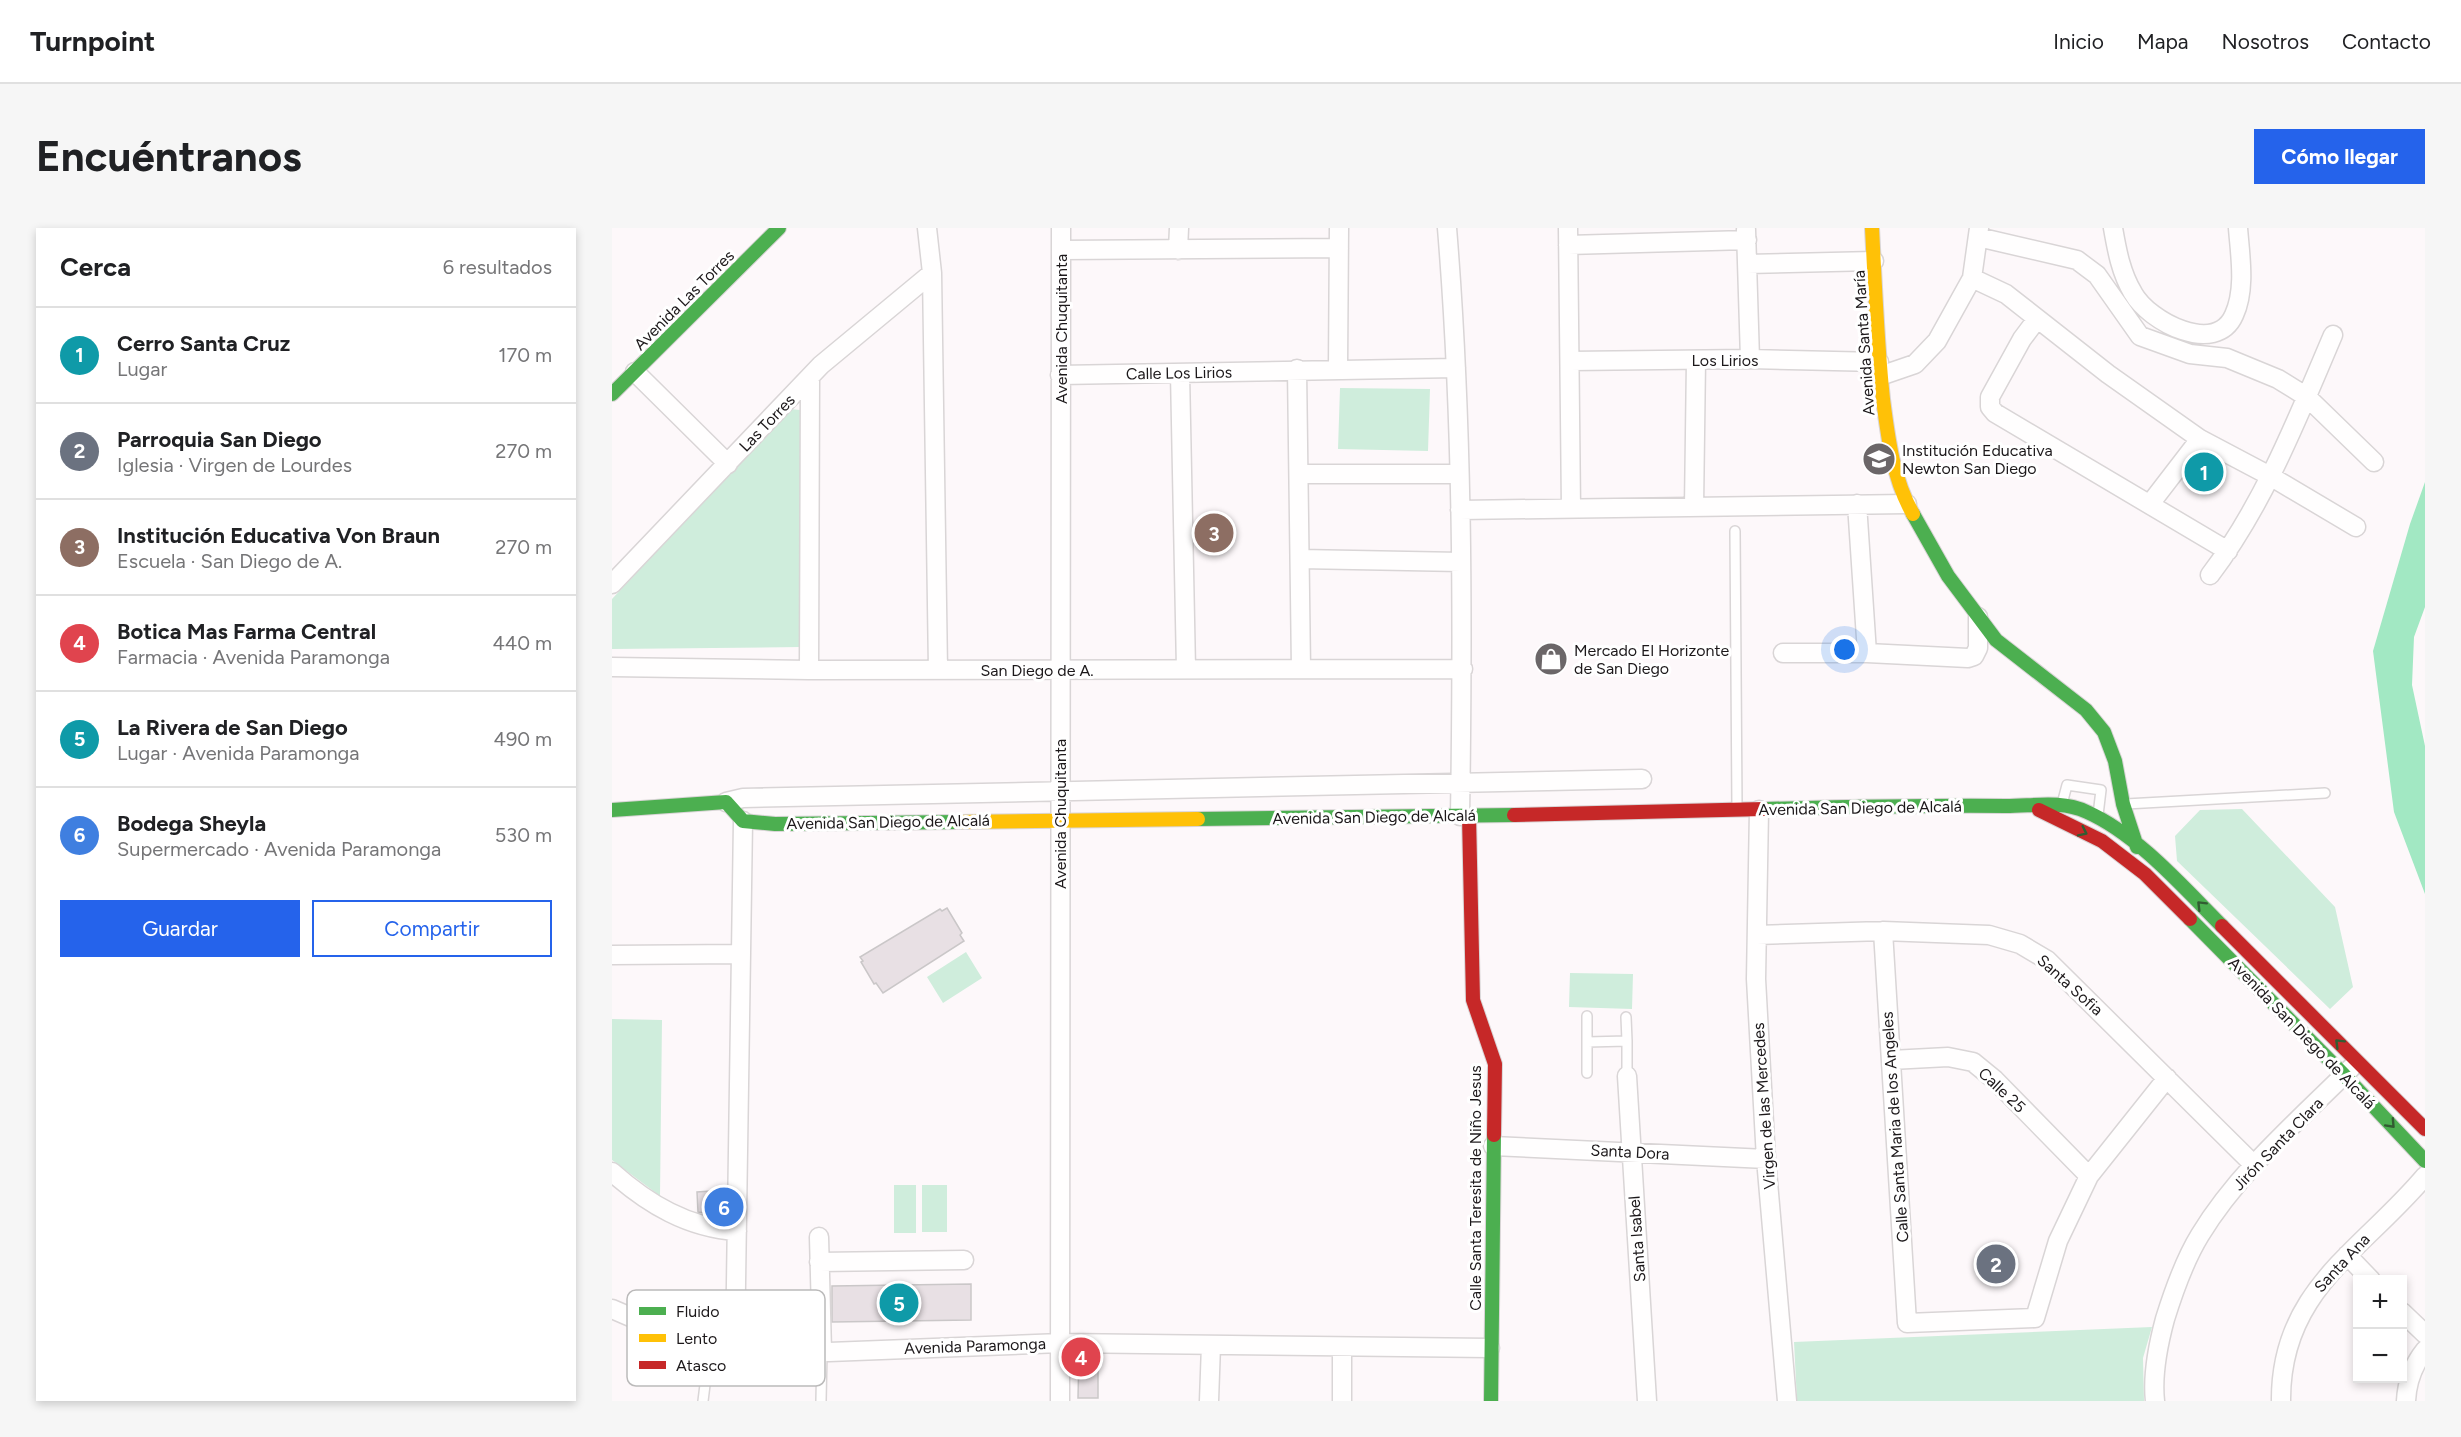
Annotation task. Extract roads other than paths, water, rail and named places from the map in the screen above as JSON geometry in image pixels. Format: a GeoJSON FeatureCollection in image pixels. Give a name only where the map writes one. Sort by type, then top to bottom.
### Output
{"type":"FeatureCollection","features":[{"type":"Feature","properties":{"kind":"street","name":"Avenida Las Torres"},"geometry":{"type":"LineString","coordinates":[[612,394],[779,228]]}},
{"type":"Feature","properties":{"kind":"street"},"geometry":{"type":"LineString","coordinates":[[927,228],[932,273],[938,670]]}},
{"type":"Feature","properties":{"kind":"street","name":"Avenida Chuquitanta"},"geometry":{"type":"LineString","coordinates":[[1060,1401],[1061,228]]}},
{"type":"Feature","properties":{"kind":"street"},"geometry":{"type":"LineString","coordinates":[[1178,250],[1179,228]]}},
{"type":"Feature","properties":{"kind":"street"},"geometry":{"type":"LineString","coordinates":[[1338,369],[1339,228]]}},
{"type":"Feature","properties":{"kind":"street"},"geometry":{"type":"LineString","coordinates":[[1447,228],[1456,368],[1461,562],[1461,785],[1465,816]]}},
{"type":"Feature","properties":{"kind":"street","name":"Avenida Santa María"},"geometry":{"type":"LineString","coordinates":[[1872,228],[1880,369],[1889,448],[1907,504],[1948,576],[1996,640],[2086,710],[2104,732],[2115,761],[2124,804],[2145,874]]}},
{"type":"Feature","properties":{"kind":"street"},"geometry":{"type":"LineString","coordinates":[[2113,228],[2121,267],[2134,296],[2151,314],[2179,330],[2209,335],[2225,329],[2235,314],[2241,281],[2239,231]]}},
{"type":"Feature","properties":{"kind":"street"},"geometry":{"type":"LineString","coordinates":[[1880,369],[1915,364],[1937,341],[1972,278],[1978,232],[2077,260],[2097,275],[2140,336],[2190,354],[2228,358],[2278,379],[2307,398],[2374,462]]}},
{"type":"Feature","properties":{"kind":"street"},"geometry":{"type":"LineString","coordinates":[[1571,509],[1568,237],[1747,234],[1750,359]]}},
{"type":"Feature","properties":{"kind":"street"},"geometry":{"type":"LineString","coordinates":[[1061,250],[1338,249]]}},
{"type":"Feature","properties":{"kind":"street"},"geometry":{"type":"LineString","coordinates":[[1747,264],[1874,261]]}},
{"type":"Feature","properties":{"kind":"street","name":"Las Torres"},"geometry":{"type":"LineString","coordinates":[[612,584],[821,365],[932,273]]}},
{"type":"Feature","properties":{"kind":"street"},"geometry":{"type":"LineString","coordinates":[[1972,278],[2006,294],[2108,374],[2200,439],[2270,476],[2356,527]]}},
{"type":"Feature","properties":{"kind":"street"},"geometry":{"type":"LineString","coordinates":[[2037,319],[2022,339],[1990,397],[1990,407],[2002,418],[2228,551]]}},
{"type":"Feature","properties":{"kind":"street"},"geometry":{"type":"LineString","coordinates":[[2210,575],[2228,551],[2270,476],[2307,398],[2333,335]]}},
{"type":"Feature","properties":{"kind":"street","name":"Los Lirios"},"geometry":{"type":"LineString","coordinates":[[1570,361],[1750,359],[1880,369]]}},
{"type":"Feature","properties":{"kind":"street"},"geometry":{"type":"LineString","coordinates":[[1694,507],[1696,360]]}},
{"type":"Feature","properties":{"kind":"street","name":"Calle Los Lirios"},"geometry":{"type":"LineString","coordinates":[[1060,375],[1180,374],[1297,369],[1456,368]]}},
{"type":"Feature","properties":{"kind":"street"},"geometry":{"type":"LineString","coordinates":[[1297,369],[1301,669]]}},
{"type":"Feature","properties":{"kind":"street"},"geometry":{"type":"LineString","coordinates":[[635,372],[728,464]]}},
{"type":"Feature","properties":{"kind":"street"},"geometry":{"type":"LineString","coordinates":[[1180,374],[1186,669]]}},
{"type":"Feature","properties":{"kind":"street"},"geometry":{"type":"LineString","coordinates":[[809,670],[810,378]]}},
{"type":"Feature","properties":{"kind":"street"},"geometry":{"type":"LineString","coordinates":[[2150,504],[2200,439]]}},
{"type":"Feature","properties":{"kind":"street"},"geometry":{"type":"LineString","coordinates":[[1299,474],[1459,474]]}},
{"type":"Feature","properties":{"kind":"street"},"geometry":{"type":"LineString","coordinates":[[1857,504],[1867,653]]}},
{"type":"Feature","properties":{"kind":"street"},"geometry":{"type":"LineString","coordinates":[[1460,510],[1907,504]]}},
{"type":"Feature","properties":{"kind":"street"},"geometry":{"type":"LineString","coordinates":[[1299,559],[1461,562]]}},
{"type":"Feature","properties":{"kind":"street"},"geometry":{"type":"LineString","coordinates":[[1783,652],[1968,658],[1974,656],[1978,648],[1978,616]]}},
{"type":"Feature","properties":{"kind":"street","name":"San Diego de A."},"geometry":{"type":"LineString","coordinates":[[612,668],[1462,669]]}},
{"type":"Feature","properties":{"kind":"street","name":"Avenida San Diego de Alcalá"},"geometry":{"type":"LineString","coordinates":[[612,810],[726,802],[743,798],[1461,785],[1642,779]]}},
{"type":"Feature","properties":{"kind":"street"},"geometry":{"type":"LineString","coordinates":[[1550,782],[1552,814]]}},
{"type":"Feature","properties":{"kind":"street"},"geometry":{"type":"LineString","coordinates":[[726,802],[743,820],[736,1290]]}},
{"type":"Feature","properties":{"kind":"street","name":"Avenida San Diego de Alcalá"},"geometry":{"type":"LineString","coordinates":[[743,820],[775,824],[1465,816],[1954,805],[2030,806],[2056,803],[2086,811],[2097,817],[2155,859],[2425,1129]]}},
{"type":"Feature","properties":{"kind":"street","name":"Avenida San Diego de Alcalá"},"geometry":{"type":"LineString","coordinates":[[2030,806],[2102,841],[2145,874],[2344,1075],[2425,1161]]}},
{"type":"Feature","properties":{"kind":"street","name":"Virgen de las Mercedes"},"geometry":{"type":"LineString","coordinates":[[1759,810],[1756,980],[1766,1159],[1787,1401]]}},
{"type":"Feature","properties":{"kind":"street","name":"Calle Santa Teresita de Niño Jesus"},"geometry":{"type":"LineString","coordinates":[[1465,816],[1473,1000],[1495,1064],[1491,1401]]}},
{"type":"Feature","properties":{"kind":"street","name":"Santa Sofia"},"geometry":{"type":"LineString","coordinates":[[1757,935],[1883,931],[1989,934],[2020,944],[2047,960],[2254,1164]]}},
{"type":"Feature","properties":{"kind":"street","name":"Calle Santa Maria de los Angeles"},"geometry":{"type":"LineString","coordinates":[[1883,931],[1907,1323],[2035,1318],[2058,1241],[2089,1176]]}},
{"type":"Feature","properties":{"kind":"street"},"geometry":{"type":"LineString","coordinates":[[612,955],[740,954]]}},
{"type":"Feature","properties":{"kind":"street","name":"Calle 25"},"geometry":{"type":"LineString","coordinates":[[1891,1060],[1948,1057],[1973,1062],[1995,1080],[2089,1176]]}},
{"type":"Feature","properties":{"kind":"street","name":"Jirón Santa Clara"},"geometry":{"type":"LineString","coordinates":[[2155,1401],[2154,1389],[2160,1340],[2175,1287],[2200,1234],[2254,1164],[2358,1061]]}},
{"type":"Feature","properties":{"kind":"street","name":"Santa Isabel"},"geometry":{"type":"LineString","coordinates":[[1627,1076],[1647,1401]]}},
{"type":"Feature","properties":{"kind":"street"},"geometry":{"type":"LineString","coordinates":[[2089,1176],[2167,1078]]}},
{"type":"Feature","properties":{"kind":"street","name":"Santa Dora"},"geometry":{"type":"LineString","coordinates":[[1493,1146],[1766,1159]]}},
{"type":"Feature","properties":{"kind":"street"},"geometry":{"type":"LineString","coordinates":[[612,1172],[650,1202],[684,1221],[714,1230],[737,1231]]}},
{"type":"Feature","properties":{"kind":"street","name":"Santa Ana"},"geometry":{"type":"LineString","coordinates":[[2281,1401],[2280,1378],[2294,1328],[2317,1286],[2425,1176]]}},
{"type":"Feature","properties":{"kind":"street"},"geometry":{"type":"LineString","coordinates":[[819,1238],[820,1290]]}},
{"type":"Feature","properties":{"kind":"street"},"geometry":{"type":"LineString","coordinates":[[2347,1255],[2366,1275]]}},
{"type":"Feature","properties":{"kind":"street"},"geometry":{"type":"LineString","coordinates":[[819,1262],[964,1260]]}},
{"type":"Feature","properties":{"kind":"street","name":"Avenida Paramonga"},"geometry":{"type":"LineString","coordinates":[[612,1309],[627,1315]]}},
{"type":"Feature","properties":{"kind":"street"},"geometry":{"type":"LineString","coordinates":[[2407,1316],[2425,1334]]}},
{"type":"Feature","properties":{"kind":"street","name":"Avenida Paramonga"},"geometry":{"type":"LineString","coordinates":[[825,1351],[1061,1343],[1490,1348]]}},
{"type":"Feature","properties":{"kind":"street"},"geometry":{"type":"LineString","coordinates":[[1209,1401],[1211,1345]]}},
{"type":"Feature","properties":{"kind":"street"},"geometry":{"type":"LineString","coordinates":[[1342,1347],[1342,1401]]}},
{"type":"Feature","properties":{"kind":"street"},"geometry":{"type":"LineString","coordinates":[[2406,1401],[2410,1375],[2415,1362],[2425,1350]]}},
{"type":"Feature","properties":{"kind":"lane"},"geometry":{"type":"LineString","coordinates":[[1735,531],[1737,810]]}},
{"type":"Feature","properties":{"kind":"lane"},"geometry":{"type":"LineString","coordinates":[[2062,805],[2067,784],[2101,790],[2120,788]]}},
{"type":"Feature","properties":{"kind":"lane"},"geometry":{"type":"LineString","coordinates":[[2097,817],[2101,790]]}},
{"type":"Feature","properties":{"kind":"lane"},"geometry":{"type":"LineString","coordinates":[[2124,804],[2325,793]]}},
{"type":"Feature","properties":{"kind":"lane"},"geometry":{"type":"LineString","coordinates":[[1587,1016],[1587,1073]]}},
{"type":"Feature","properties":{"kind":"lane"},"geometry":{"type":"LineString","coordinates":[[1626,1017],[1627,1076]]}},
{"type":"Feature","properties":{"kind":"lane"},"geometry":{"type":"LineString","coordinates":[[1587,1042],[1627,1041]]}},
{"type":"Feature","properties":{"kind":"lane"},"geometry":{"type":"LineString","coordinates":[[703,1401],[705,1386]]}},
{"type":"Feature","properties":{"kind":"lane"},"geometry":{"type":"LineString","coordinates":[[821,1386],[821,1401]]}},
{"type":"Feature","properties":{"kind":"place","name":"Institución Educativa Newton San Diego"},"geometry":{"type":"Point","coordinates":[1879,459]}},
{"type":"Feature","properties":{"kind":"place","name":"Cerro Santa Cruz"},"geometry":{"type":"Point","coordinates":[2204,472]}},
{"type":"Feature","properties":{"kind":"place","name":"Institución Educativa Von Braun"},"geometry":{"type":"Point","coordinates":[1214,533]}},
{"type":"Feature","properties":{"kind":"place","name":"Mercado El Horizonte de San Diego"},"geometry":{"type":"Point","coordinates":[1551,659]}},
{"type":"Feature","properties":{"kind":"place","name":"Bodega Sheyla"},"geometry":{"type":"Point","coordinates":[724,1207]}},
{"type":"Feature","properties":{"kind":"place","name":"Parroquia San Diego"},"geometry":{"type":"Point","coordinates":[1996,1264]}},
{"type":"Feature","properties":{"kind":"place","name":"La Rivera de San Diego"},"geometry":{"type":"Point","coordinates":[899,1303]}},
{"type":"Feature","properties":{"kind":"place","name":"Botica Mas Farma Central"},"geometry":{"type":"Point","coordinates":[1081,1357]}}]}
